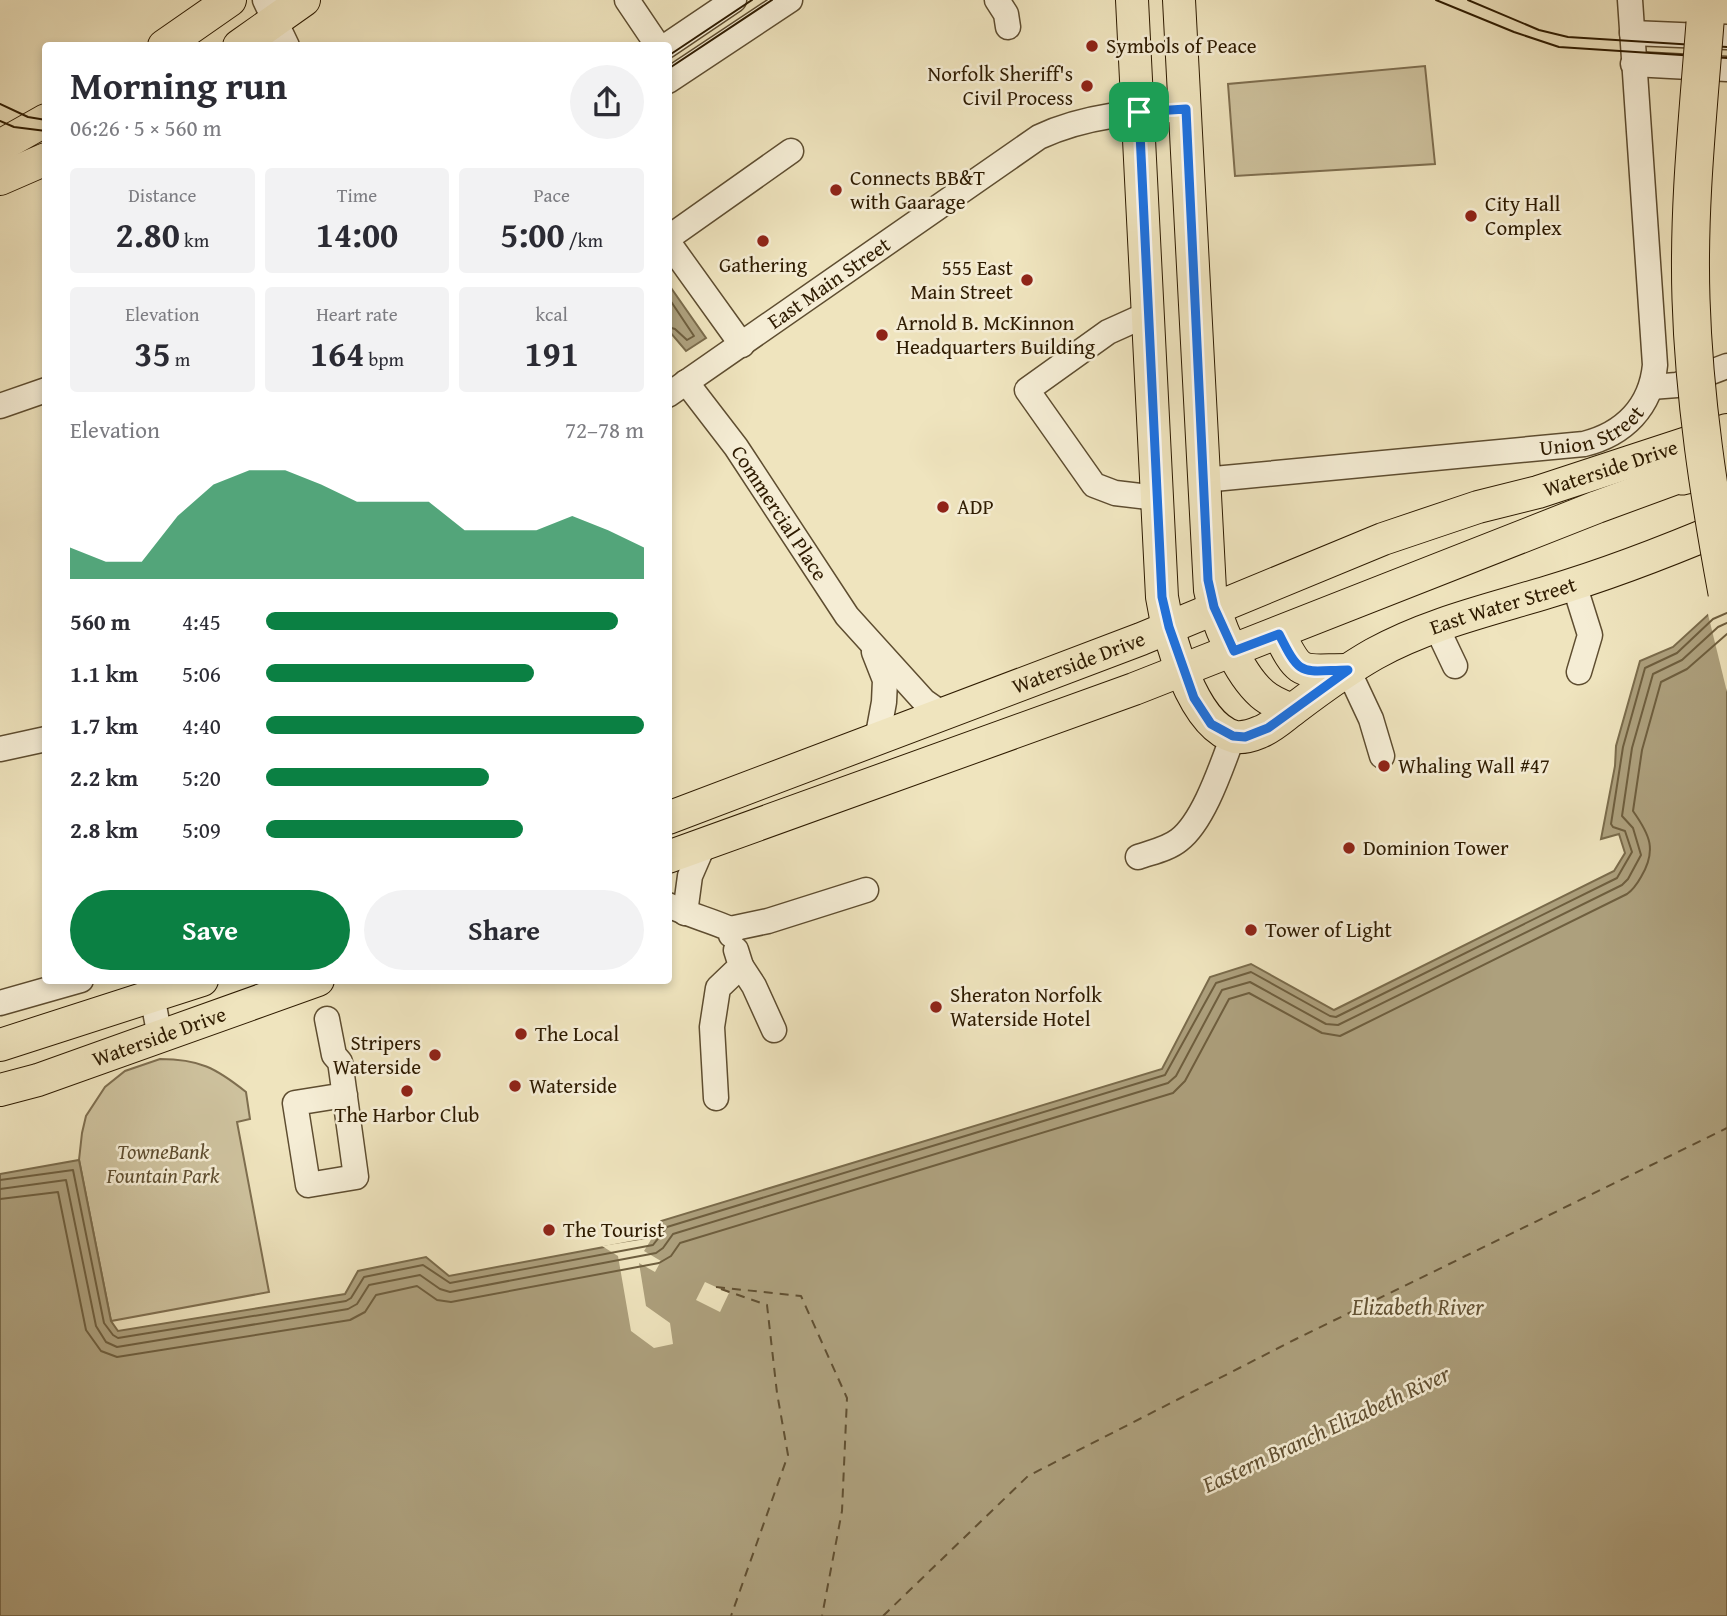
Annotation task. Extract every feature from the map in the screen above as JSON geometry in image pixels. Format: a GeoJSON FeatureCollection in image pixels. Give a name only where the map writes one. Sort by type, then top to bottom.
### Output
{"type":"FeatureCollection","features":[{"type":"Feature","properties":{"kind":"highway"},"geometry":{"type":"LineString","coordinates":[[1710,12],[1691,213],[1690,296],[1693,358],[1708,490],[1727,593]]}},
{"type":"Feature","properties":{"kind":"highway"},"geometry":{"type":"LineString","coordinates":[[1682,476],[1727,465]]}},
{"type":"Feature","properties":{"kind":"main road"},"geometry":{"type":"LineString","coordinates":[[170,42],[230,0]]}},
{"type":"Feature","properties":{"kind":"main road"},"geometry":{"type":"LineString","coordinates":[[245,42],[304,0]]}},
{"type":"Feature","properties":{"kind":"main road"},"geometry":{"type":"LineString","coordinates":[[1132,0],[1162,597],[1169,627],[1194,698],[1219,729],[1233,736]]}},
{"type":"Feature","properties":{"kind":"main road"},"geometry":{"type":"LineString","coordinates":[[1179,0],[1208,580],[1214,607],[1234,651],[1249,679],[1262,694],[1303,691],[1279,634]]}},
{"type":"Feature","properties":{"kind":"main road"},"geometry":{"type":"LineString","coordinates":[[12,154],[42,124]]}},
{"type":"Feature","properties":{"kind":"main road"},"geometry":{"type":"LineString","coordinates":[[1148,314],[1195,298]]}},
{"type":"Feature","properties":{"kind":"main road"},"geometry":{"type":"LineString","coordinates":[[1151,392],[1179,474],[1186,479],[1203,480]]}},
{"type":"Feature","properties":{"kind":"main road","name":"Waterside Drive"},"geometry":{"type":"LineString","coordinates":[[672,817],[944,715],[1415,527],[1572,481],[1727,430]]}},
{"type":"Feature","properties":{"kind":"main road","name":"Waterside Drive"},"geometry":{"type":"LineString","coordinates":[[672,857],[1183,671],[1584,512],[1727,459]]}},
{"type":"Feature","properties":{"kind":"main road","name":"East Water Street"},"geometry":{"type":"LineString","coordinates":[[1233,736],[1245,737],[1261,732],[1303,691],[1348,670],[1388,646],[1436,626],[1574,584],[1727,526]]}},
{"type":"Feature","properties":{"kind":"main road","name":"Waterside Drive"},"geometry":{"type":"LineString","coordinates":[[0,1045],[151,989],[179,984]]}},
{"type":"Feature","properties":{"kind":"main road","name":"Waterside Drive"},"geometry":{"type":"LineString","coordinates":[[0,1090],[38,1080],[160,1037],[237,995],[296,984]]}},
{"type":"Feature","properties":{"kind":"street"},"geometry":{"type":"LineString","coordinates":[[627,0],[655,42]]}},
{"type":"Feature","properties":{"kind":"street"},"geometry":{"type":"LineString","coordinates":[[672,42],[734,0]]}},
{"type":"Feature","properties":{"kind":"street","name":"Union Street"},"geometry":{"type":"LineString","coordinates":[[1203,480],[1584,444],[1610,436],[1622,429],[1639,411],[1651,387],[1655,365],[1630,0]]}},
{"type":"Feature","properties":{"kind":"street"},"geometry":{"type":"LineString","coordinates":[[672,72],[777,4]]}},
{"type":"Feature","properties":{"kind":"street"},"geometry":{"type":"LineString","coordinates":[[1632,33],[1710,12]]}},
{"type":"Feature","properties":{"kind":"street"},"geometry":{"type":"LineString","coordinates":[[1633,64],[1727,69]]}},
{"type":"Feature","properties":{"kind":"street","name":"East Main Street"},"geometry":{"type":"LineString","coordinates":[[677,389],[1039,137],[1089,119],[1186,109]]}},
{"type":"Feature","properties":{"kind":"street"},"geometry":{"type":"LineString","coordinates":[[672,237],[791,151]]}},
{"type":"Feature","properties":{"kind":"street"},"geometry":{"type":"LineString","coordinates":[[672,246],[742,345]]}},
{"type":"Feature","properties":{"kind":"street"},"geometry":{"type":"LineString","coordinates":[[1148,314],[1108,331],[1027,390],[1094,485],[1115,493],[1157,498]]}},
{"type":"Feature","properties":{"kind":"street"},"geometry":{"type":"LineString","coordinates":[[1651,387],[1677,385],[1727,366]]}},
{"type":"Feature","properties":{"kind":"street","name":"Commercial Place"},"geometry":{"type":"LineString","coordinates":[[677,389],[736,447],[847,616],[924,701],[944,715]]}},
{"type":"Feature","properties":{"kind":"street"},"geometry":{"type":"LineString","coordinates":[[0,406],[42,391]]}},
{"type":"Feature","properties":{"kind":"street"},"geometry":{"type":"LineString","coordinates":[[1574,584],[1590,635],[1579,672]]}},
{"type":"Feature","properties":{"kind":"street"},"geometry":{"type":"LineString","coordinates":[[1436,626],[1455,666]]}},
{"type":"Feature","properties":{"kind":"street","name":"Commercial Place"},"geometry":{"type":"LineString","coordinates":[[872,645],[885,680],[877,740]]}},
{"type":"Feature","properties":{"kind":"street"},"geometry":{"type":"LineString","coordinates":[[1348,670],[1371,719],[1382,756]]}},
{"type":"Feature","properties":{"kind":"street"},"geometry":{"type":"LineString","coordinates":[[1138,857],[1171,845],[1190,829],[1215,782],[1233,736]]}},
{"type":"Feature","properties":{"kind":"street"},"geometry":{"type":"LineString","coordinates":[[0,750],[42,740]]}},
{"type":"Feature","properties":{"kind":"street"},"geometry":{"type":"LineString","coordinates":[[703,846],[677,909],[705,918],[735,945],[774,1030]]}},
{"type":"Feature","properties":{"kind":"street"},"geometry":{"type":"LineString","coordinates":[[716,1098],[712,1027],[718,988],[735,945],[768,921],[866,890]]}},
{"type":"Feature","properties":{"kind":"street"},"geometry":{"type":"LineString","coordinates":[[0,1003],[67,984]]}},
{"type":"Feature","properties":{"kind":"street"},"geometry":{"type":"LineString","coordinates":[[151,989],[160,1037]]}},
{"type":"Feature","properties":{"kind":"street"},"geometry":{"type":"LineString","coordinates":[[327,1019],[334,1055],[327,1062],[339,1096]]}},
{"type":"Feature","properties":{"kind":"green space"},"geometry":{"type":"Polygon","coordinates":[[[1425,66],[1435,164],[1235,176],[1228,84],[1425,66]]]}},
{"type":"Feature","properties":{"kind":"green space","name":"TowneBank Fountain Park"},"geometry":{"type":"Polygon","coordinates":[[[160,1059],[206,1066],[246,1092],[250,1119],[237,1122],[269,1292],[111,1321],[79,1160],[82,1133],[86,1116],[105,1087],[125,1071],[160,1059]]]}},
{"type":"Feature","properties":{"kind":"water"},"geometry":{"type":"Polygon","coordinates":[[[672,289],[706,338],[686,351],[672,335],[672,289]]]}},
{"type":"Feature","properties":{"kind":"water","name":"Elizabeth River"},"geometry":{"type":"Polygon","coordinates":[[[1727,606],[1727,1616],[0,1616],[0,1174],[79,1160],[111,1321],[118,1331],[345,1294],[358,1271],[426,1257],[449,1276],[652,1238],[661,1221],[1162,1069],[1210,977],[1251,964],[1334,1010],[1614,871],[1625,853],[1619,834],[1601,839],[1615,766],[1616,746],[1640,661],[1673,647],[1710,613],[1727,606]]]}},
{"type":"Feature","properties":{"kind":"pier"},"geometry":{"type":"Polygon","coordinates":[[[1727,602],[1727,692],[1707,610],[1727,602]]]}},
{"type":"Feature","properties":{"kind":"pier"},"geometry":{"type":"Polygon","coordinates":[[[652,1238],[644,1251],[661,1261],[655,1272],[639,1263],[646,1306],[670,1323],[673,1344],[654,1348],[631,1331],[618,1256],[602,1246],[652,1238]]]}},
{"type":"Feature","properties":{"kind":"pier"},"geometry":{"type":"Polygon","coordinates":[[[705,1282],[729,1293],[720,1312],[696,1300],[705,1282]]]}},
{"type":"Feature","properties":{"kind":"ferry route"},"geometry":{"type":"LineString","coordinates":[[883,1616],[1028,1476],[1296,1339],[1727,1128]]}},
{"type":"Feature","properties":{"kind":"ferry route"},"geometry":{"type":"LineString","coordinates":[[716,1287],[801,1296],[847,1398],[842,1511],[822,1616]]}},
{"type":"Feature","properties":{"kind":"ferry route"},"geometry":{"type":"LineString","coordinates":[[721,1289],[767,1305],[777,1393],[788,1455],[731,1616]]}},
{"type":"Feature","properties":{"kind":"tram line"},"geometry":{"type":"LineString","coordinates":[[672,53],[752,0]]}},
{"type":"Feature","properties":{"kind":"tram line"},"geometry":{"type":"LineString","coordinates":[[672,66],[772,0]]}},
{"type":"Feature","properties":{"kind":"tram line"},"geometry":{"type":"LineString","coordinates":[[1436,0],[1559,47],[1727,58]]}},
{"type":"Feature","properties":{"kind":"tram line"},"geometry":{"type":"LineString","coordinates":[[1468,0],[1539,30],[1568,37],[1727,47]]}},
{"type":"Feature","properties":{"kind":"tram line"},"geometry":{"type":"LineString","coordinates":[[0,104],[28,117],[42,119]]}},
{"type":"Feature","properties":{"kind":"tram line"},"geometry":{"type":"LineString","coordinates":[[0,121],[14,127],[42,130]]}},
{"type":"Feature","properties":{"kind":"place","name":"Symbols of Peace"},"geometry":{"type":"Point","coordinates":[1092,46]}},
{"type":"Feature","properties":{"kind":"place","name":"Norfolk Sheriff's Civil Process"},"geometry":{"type":"Point","coordinates":[1087,86]}},
{"type":"Feature","properties":{"kind":"place","name":"Connects BB&T with Gaarage"},"geometry":{"type":"Point","coordinates":[836,190]}},
{"type":"Feature","properties":{"kind":"place","name":"City Hall Complex"},"geometry":{"type":"Point","coordinates":[1471,216]}},
{"type":"Feature","properties":{"kind":"place","name":"Gathering"},"geometry":{"type":"Point","coordinates":[763,241]}},
{"type":"Feature","properties":{"kind":"place","name":"555 East Main Street"},"geometry":{"type":"Point","coordinates":[1027,280]}},
{"type":"Feature","properties":{"kind":"place","name":"Arnold B. McKinnon Headquarters Building"},"geometry":{"type":"Point","coordinates":[882,335]}},
{"type":"Feature","properties":{"kind":"place","name":"ADP"},"geometry":{"type":"Point","coordinates":[943,507]}},
{"type":"Feature","properties":{"kind":"place","name":"Whaling Wall #47"},"geometry":{"type":"Point","coordinates":[1384,766]}},
{"type":"Feature","properties":{"kind":"place","name":"Dominion Tower"},"geometry":{"type":"Point","coordinates":[1349,848]}},
{"type":"Feature","properties":{"kind":"place","name":"Tower of Light"},"geometry":{"type":"Point","coordinates":[1251,930]}},
{"type":"Feature","properties":{"kind":"place","name":"Sheraton Norfolk Waterside Hotel"},"geometry":{"type":"Point","coordinates":[936,1007]}},
{"type":"Feature","properties":{"kind":"place","name":"The Local"},"geometry":{"type":"Point","coordinates":[521,1034]}},
{"type":"Feature","properties":{"kind":"place","name":"Stripers Waterside"},"geometry":{"type":"Point","coordinates":[435,1055]}},
{"type":"Feature","properties":{"kind":"place","name":"Waterside"},"geometry":{"type":"Point","coordinates":[515,1086]}},
{"type":"Feature","properties":{"kind":"place","name":"The Harbor Club"},"geometry":{"type":"Point","coordinates":[407,1091]}},
{"type":"Feature","properties":{"kind":"place","name":"The Tourist"},"geometry":{"type":"Point","coordinates":[549,1230]}},
{"type":"Feature","properties":{"kind":"route"},"geometry":{"type":"LineString","coordinates":[[1186,109],[1208,580],[1214,607],[1234,651],[1279,634],[1293,662],[1300,668],[1348,670],[1268,728],[1245,737],[1233,736],[1211,724],[1199,708],[1183,671],[1162,597],[1139,112],[1186,109]]}},
{"type":"Feature","properties":{"kind":"water label","name":"Eastern Branch Elizabeth River"},"geometry":{"type":"Point","coordinates":[1326,1429]}}]}
